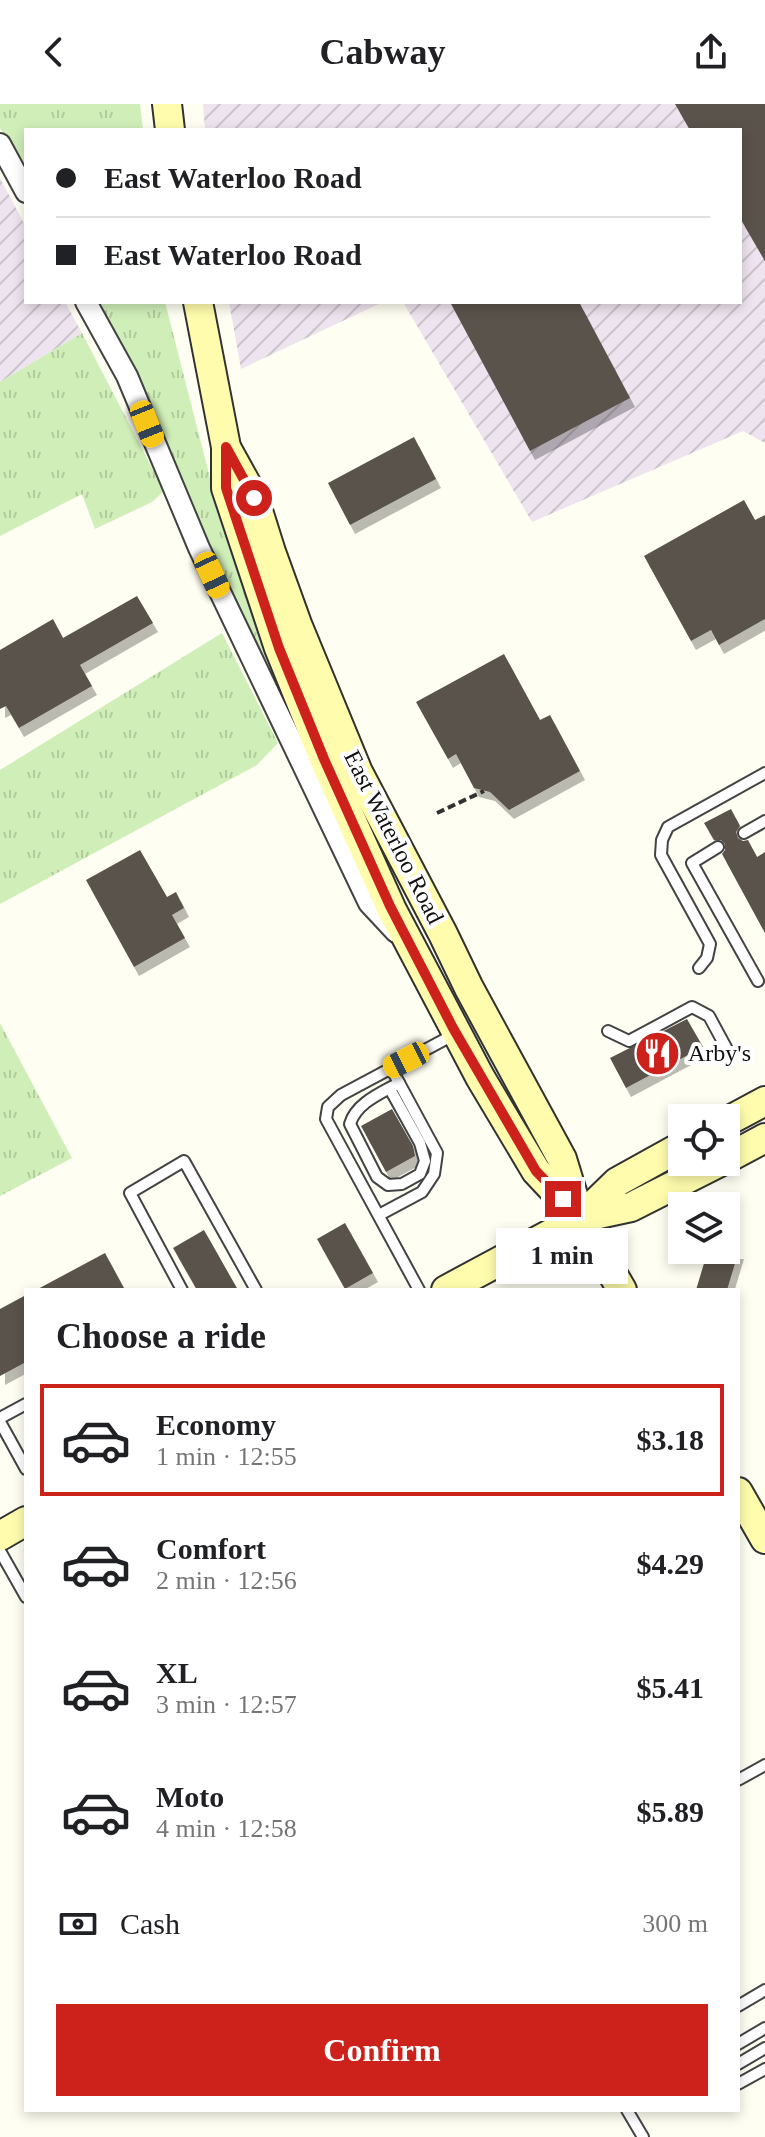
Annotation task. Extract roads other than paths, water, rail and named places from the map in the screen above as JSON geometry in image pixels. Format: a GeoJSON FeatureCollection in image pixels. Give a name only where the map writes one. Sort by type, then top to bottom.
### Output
{"type":"FeatureCollection","features":[{"type":"Feature","properties":{"kind":"main road"},"geometry":{"type":"LineString","coordinates":[[167,104],[170,128]]}},
{"type":"Feature","properties":{"kind":"main road","name":"East Waterloo Road"},"geometry":{"type":"LineString","coordinates":[[198,304],[226,447],[226,488],[279,648],[324,759],[390,906],[456,1033],[536,1171],[580,1218],[621,1288]]}},
{"type":"Feature","properties":{"kind":"main road","name":"East Waterloo Road"},"geometry":{"type":"LineString","coordinates":[[226,447],[254,498],[297,624],[358,772],[469,988],[562,1159],[580,1218]]}},
{"type":"Feature","properties":{"kind":"main road"},"geometry":{"type":"LineString","coordinates":[[740,1114],[765,1101]]}},
{"type":"Feature","properties":{"kind":"main road"},"geometry":{"type":"LineString","coordinates":[[740,1151],[765,1138]]}},
{"type":"Feature","properties":{"kind":"main road"},"geometry":{"type":"LineString","coordinates":[[450,1288],[580,1218],[617,1182],[668,1154]]}},
{"type":"Feature","properties":{"kind":"main road"},"geometry":{"type":"LineString","coordinates":[[580,1218],[631,1207],[692,1176]]}},
{"type":"Feature","properties":{"kind":"main road"},"geometry":{"type":"LineString","coordinates":[[740,1495],[765,1539]]}},
{"type":"Feature","properties":{"kind":"street"},"geometry":{"type":"LineString","coordinates":[[0,144],[24,188]]}},
{"type":"Feature","properties":{"kind":"street"},"geometry":{"type":"LineString","coordinates":[[87,304],[127,376],[199,548],[369,903],[415,953]]}},
{"type":"Feature","properties":{"kind":"lane"},"geometry":{"type":"LineString","coordinates":[[699,968],[707,958],[710,944],[661,855],[662,840],[668,827],[765,773]]}},
{"type":"Feature","properties":{"kind":"lane"},"geometry":{"type":"LineString","coordinates":[[744,833],[765,821]]}},
{"type":"Feature","properties":{"kind":"lane"},"geometry":{"type":"LineString","coordinates":[[718,847],[692,863],[758,981]]}},
{"type":"Feature","properties":{"kind":"lane"},"geometry":{"type":"LineString","coordinates":[[608,1031],[629,1041],[692,1007],[709,1016],[729,1053]]}},
{"type":"Feature","properties":{"kind":"lane"},"geometry":{"type":"LineString","coordinates":[[418,1288],[326,1119],[328,1107],[341,1095],[456,1033]]}},
{"type":"Feature","properties":{"kind":"lane"},"geometry":{"type":"LineString","coordinates":[[391,1068],[394,1086],[425,1161],[420,1174],[402,1184],[388,1185],[377,1177],[350,1124],[352,1115],[365,1103],[394,1086]]}},
{"type":"Feature","properties":{"kind":"lane"},"geometry":{"type":"LineString","coordinates":[[379,1215],[422,1192],[434,1174],[437,1153],[394,1086]]}},
{"type":"Feature","properties":{"kind":"lane"},"geometry":{"type":"LineString","coordinates":[[181,1288],[130,1193],[184,1161],[255,1288]]}},
{"type":"Feature","properties":{"kind":"lane"},"geometry":{"type":"LineString","coordinates":[[24,1405],[0,1420],[24,1465]]}},
{"type":"Feature","properties":{"kind":"lane"},"geometry":{"type":"LineString","coordinates":[[6,1534],[24,1591]]}},
{"type":"Feature","properties":{"kind":"lane"},"geometry":{"type":"LineString","coordinates":[[740,1779],[765,1765]]}},
{"type":"Feature","properties":{"kind":"lane"},"geometry":{"type":"LineString","coordinates":[[740,2005],[765,1990]]}},
{"type":"Feature","properties":{"kind":"lane"},"geometry":{"type":"LineString","coordinates":[[740,2043],[765,2028]]}},
{"type":"Feature","properties":{"kind":"lane"},"geometry":{"type":"LineString","coordinates":[[740,2063],[765,2048]]}},
{"type":"Feature","properties":{"kind":"lane"},"geometry":{"type":"LineString","coordinates":[[740,2083],[765,2069]]}},
{"type":"Feature","properties":{"kind":"lane"},"geometry":{"type":"LineString","coordinates":[[628,2112],[643,2137]]}},
{"type":"Feature","properties":{"kind":"place","name":"Arby's"},"geometry":{"type":"Point","coordinates":[657,1053]}}]}
